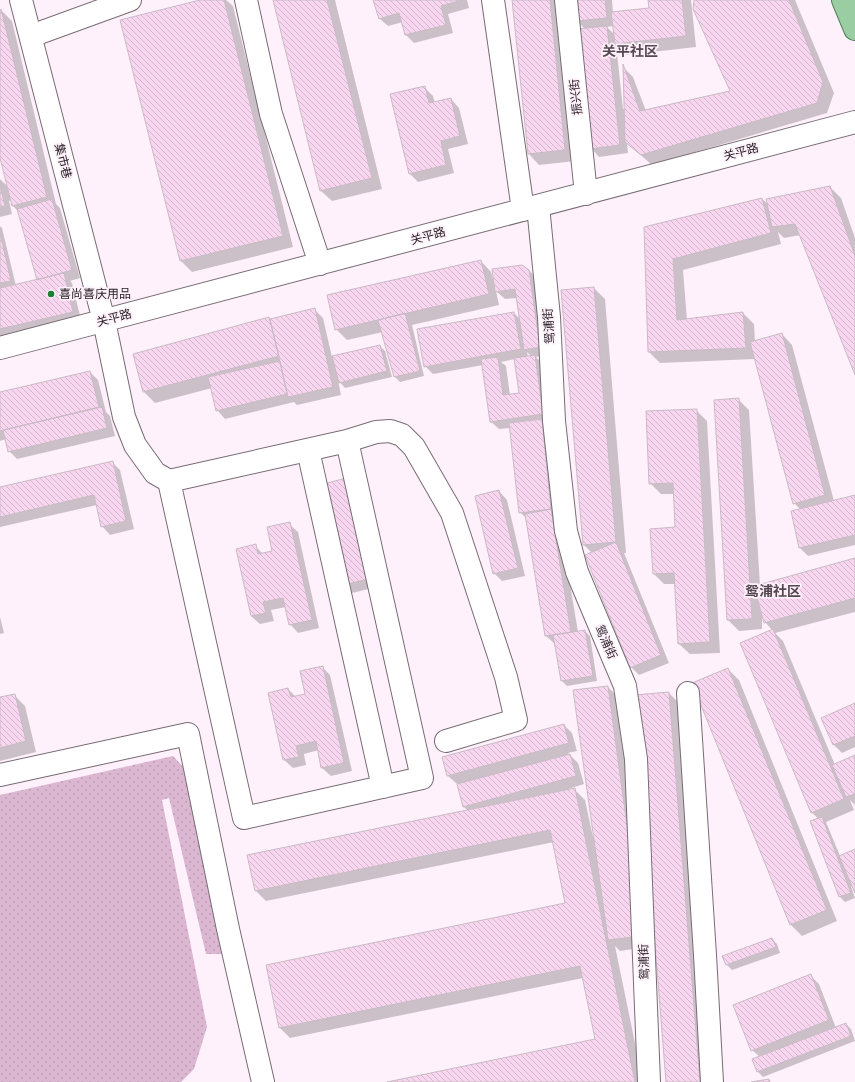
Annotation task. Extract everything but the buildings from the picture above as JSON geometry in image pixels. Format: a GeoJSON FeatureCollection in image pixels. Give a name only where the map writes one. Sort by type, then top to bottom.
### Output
{"type":"FeatureCollection","features":[{"type":"Feature","properties":{"kind":"main road"},"geometry":{"type":"LineString","coordinates":[[843,0],[855,29]]}},
{"type":"Feature","properties":{"kind":"street","name":"集市巷"},"geometry":{"type":"LineString","coordinates":[[21,0],[104,321],[124,417],[135,445],[156,473],[168,481]]}},
{"type":"Feature","properties":{"kind":"street"},"geometry":{"type":"LineString","coordinates":[[31,36],[108,4],[130,0]]}},
{"type":"Feature","properties":{"kind":"street"},"geometry":{"type":"LineString","coordinates":[[246,0],[271,114],[320,264]]}},
{"type":"Feature","properties":{"kind":"street","name":"鸳浦街"},"geometry":{"type":"LineString","coordinates":[[493,0],[531,208],[549,317],[554,421],[566,531],[577,572],[625,686],[636,759],[649,1082]]}},
{"type":"Feature","properties":{"kind":"street","name":"振兴街"},"geometry":{"type":"LineString","coordinates":[[566,0],[586,194]]}},
{"type":"Feature","properties":{"kind":"street","name":"关平路"},"geometry":{"type":"LineString","coordinates":[[0,348],[855,122]]}},
{"type":"Feature","properties":{"kind":"street"},"geometry":{"type":"LineString","coordinates":[[347,441],[422,778],[244,818],[168,481],[347,441],[376,432],[390,432],[402,436],[414,447],[452,512],[506,677],[516,720],[446,741]]}},
{"type":"Feature","properties":{"kind":"street"},"geometry":{"type":"LineString","coordinates":[[308,450],[383,787]]}},
{"type":"Feature","properties":{"kind":"street"},"geometry":{"type":"LineString","coordinates":[[688,693],[712,1082]]}},
{"type":"Feature","properties":{"kind":"street"},"geometry":{"type":"LineString","coordinates":[[0,775],[188,734],[228,929],[263,1082]]}},
{"type":"Feature","properties":{"kind":"shaded area"},"geometry":{"type":"Polygon","coordinates":[[[173,756],[187,771],[227,954],[206,954],[169,798],[162,800],[207,1027],[194,1069],[181,1082],[0,1082],[0,795],[173,756]]]}},
{"type":"Feature","properties":{"kind":"place","name":"喜尚喜庆用品"},"geometry":{"type":"Point","coordinates":[51,294]}},
{"type":"Feature","properties":{"kind":"district","name":"关平社区"},"geometry":{"type":"Point","coordinates":[630,51]}},
{"type":"Feature","properties":{"kind":"district","name":"鸳浦社区"},"geometry":{"type":"Point","coordinates":[773,591]}}]}
